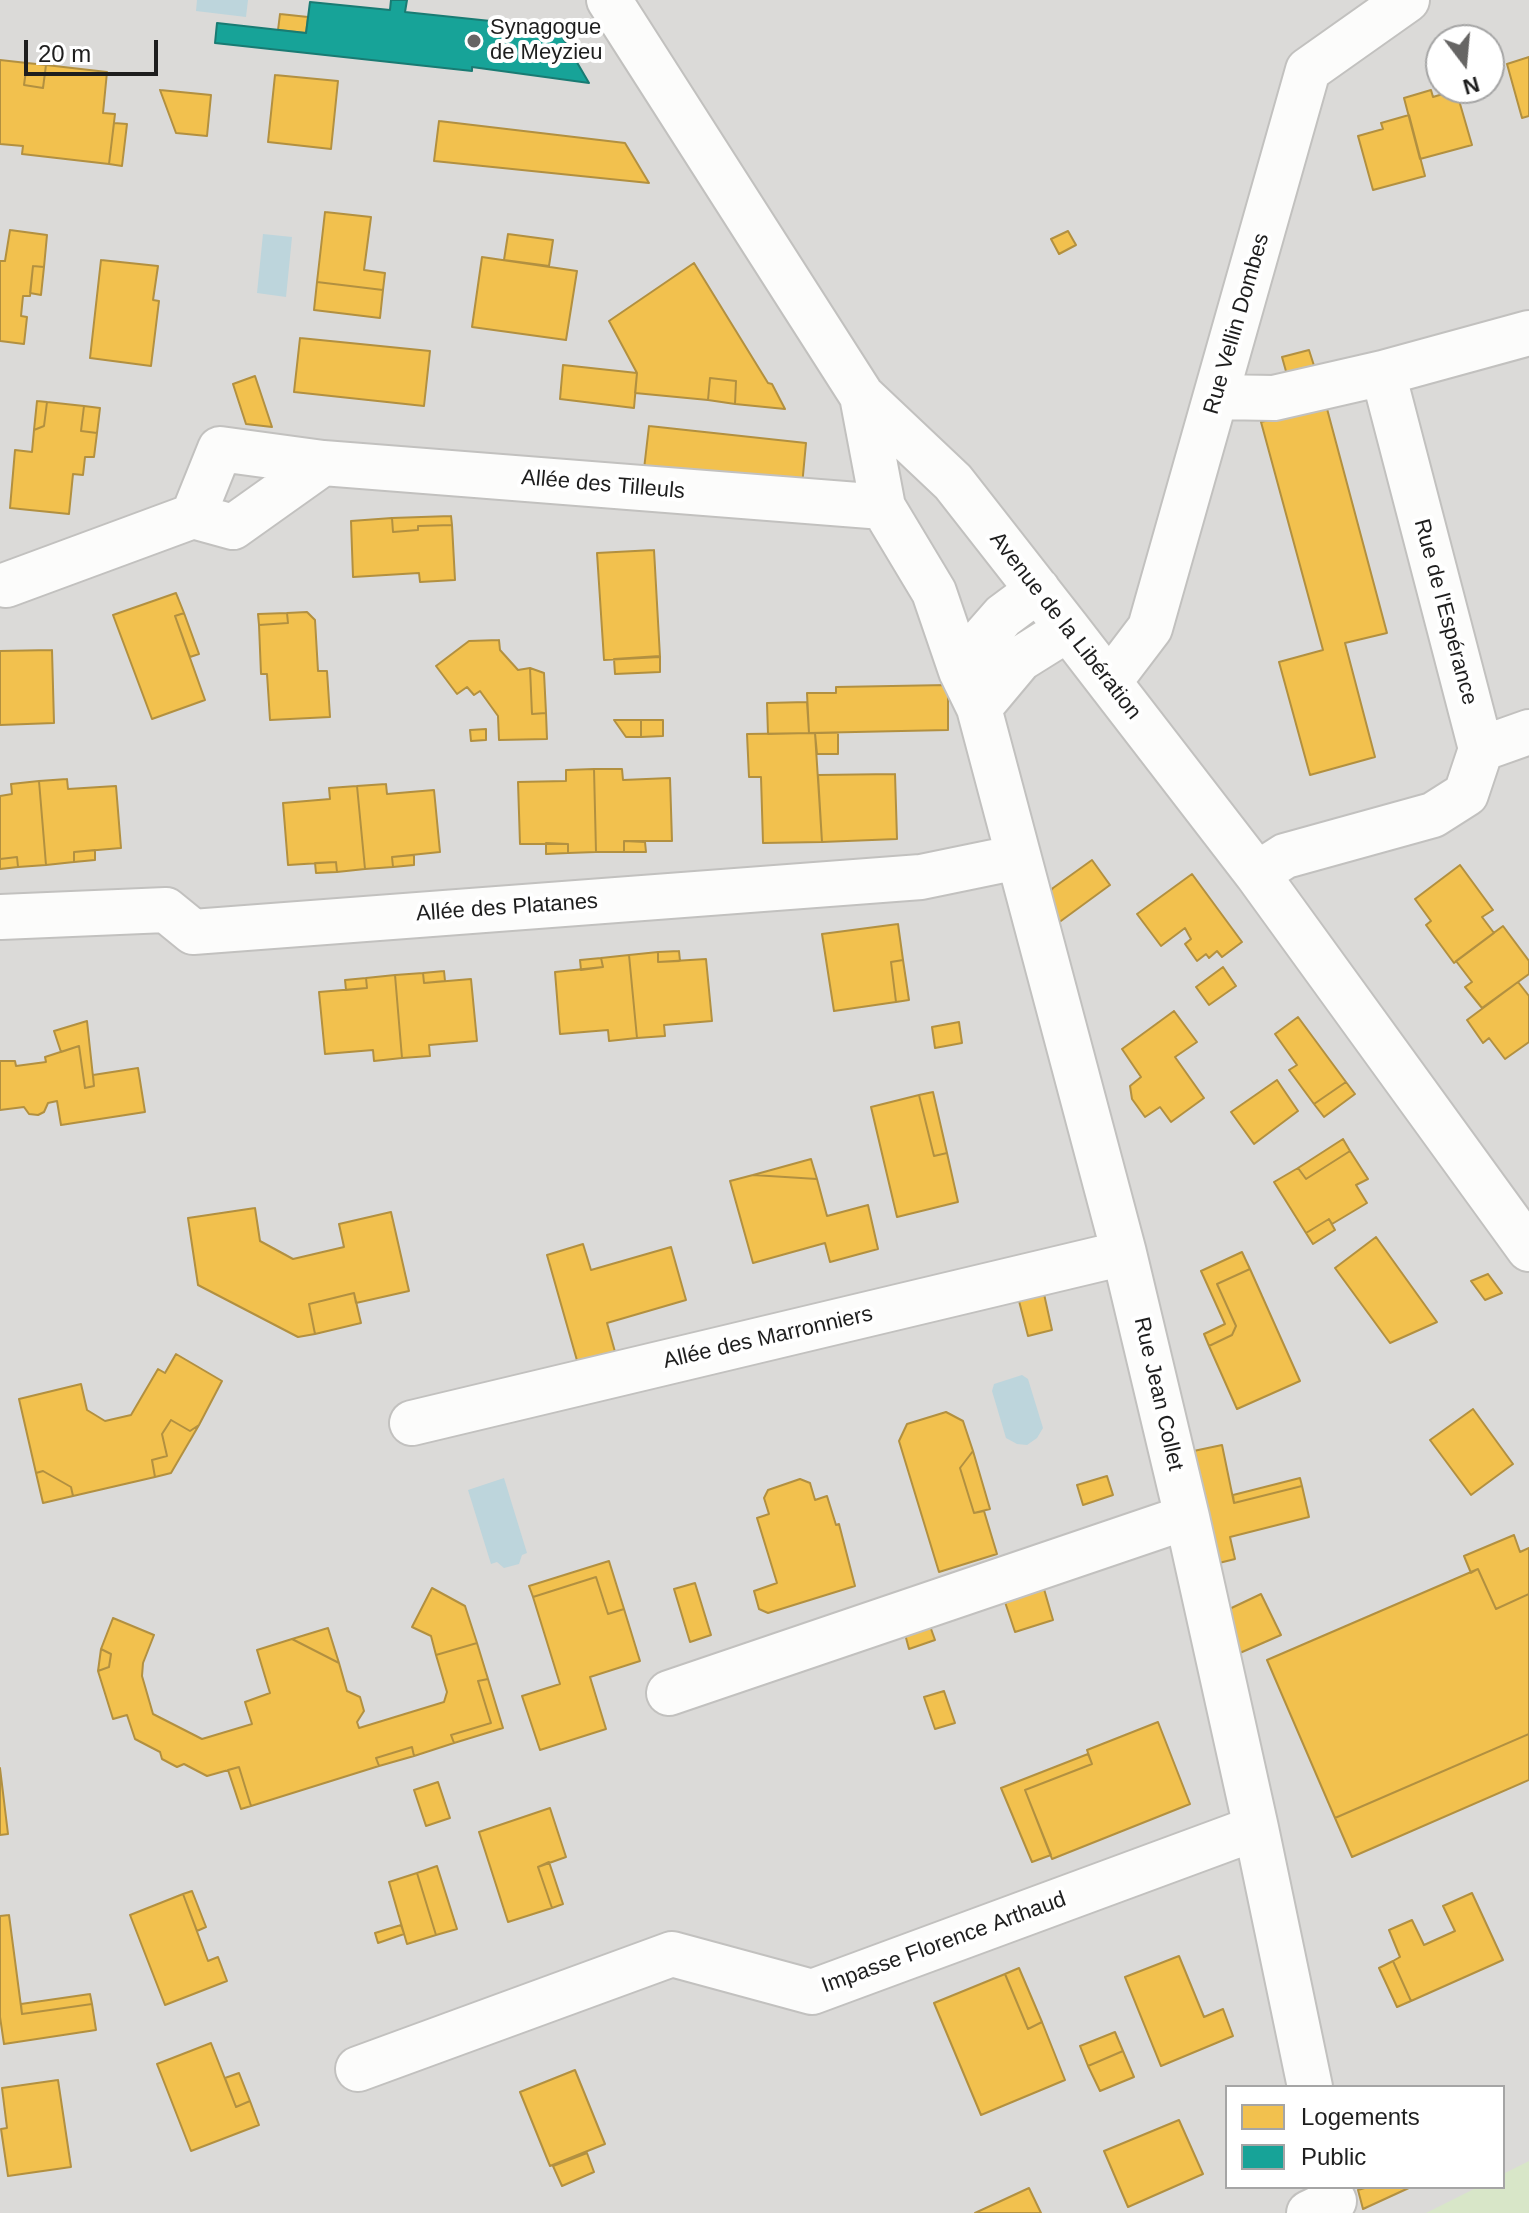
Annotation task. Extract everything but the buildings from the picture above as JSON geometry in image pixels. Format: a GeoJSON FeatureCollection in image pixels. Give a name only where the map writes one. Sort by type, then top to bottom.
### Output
{"type":"FeatureCollection","features":[{"type":"Feature","properties":{"kind":"street","name":"Avenue de la Libération"},"geometry":{"type":"LineString","coordinates":[[609,0],[862,396],[953,482],[1038,590],[1257,874],[1529,1249]]}},
{"type":"Feature","properties":{"kind":"street","name":"Rue Vellin Dombes"},"geometry":{"type":"LineString","coordinates":[[1109,682],[1150,628],[1308,70],[1407,0]]}},
{"type":"Feature","properties":{"kind":"street"},"geometry":{"type":"LineString","coordinates":[[1216,397],[1274,398],[1383,373],[1529,333]]}},
{"type":"Feature","properties":{"kind":"street","name":"Rue de l'Espérance"},"geometry":{"type":"LineString","coordinates":[[1383,373],[1481,749]]}},
{"type":"Feature","properties":{"kind":"street","name":"Rue Jean Collet"},"geometry":{"type":"LineString","coordinates":[[862,396],[883,507],[934,592],[970,689],[1124,1253],[1187,1517],[1310,2085]]}},
{"type":"Feature","properties":{"kind":"street","name":"Allée des Tilleuls"},"geometry":{"type":"LineString","coordinates":[[193,516],[220,449],[323,463],[883,507]]}},
{"type":"Feature","properties":{"kind":"street"},"geometry":{"type":"LineString","coordinates":[[6,585],[193,516],[233,527],[323,463]]}},
{"type":"Feature","properties":{"kind":"street"},"geometry":{"type":"LineString","coordinates":[[970,689],[974,649],[1003,616],[1038,590]]}},
{"type":"Feature","properties":{"kind":"street"},"geometry":{"type":"LineString","coordinates":[[970,689],[1068,629]]}},
{"type":"Feature","properties":{"kind":"street"},"geometry":{"type":"LineString","coordinates":[[1257,874],[1285,856],[1433,815],[1466,794],[1481,749],[1529,732]]}},
{"type":"Feature","properties":{"kind":"street","name":"Allée des Platanes"},"geometry":{"type":"LineString","coordinates":[[1,917],[166,910],[193,932],[921,877],[1018,857]]}},
{"type":"Feature","properties":{"kind":"street","name":"Allée des Marronniers"},"geometry":{"type":"LineString","coordinates":[[412,1423],[1124,1253]]}},
{"type":"Feature","properties":{"kind":"street"},"geometry":{"type":"LineString","coordinates":[[669,1693],[1187,1517]]}},
{"type":"Feature","properties":{"kind":"street","name":"Impasse Florence Arthaud"},"geometry":{"type":"LineString","coordinates":[[358,2069],[672,1954],[812,1992],[1256,1828]]}},
{"type":"Feature","properties":{"kind":"shaded area"},"geometry":{"type":"Polygon","coordinates":[[[0,0],[1529,0],[1529,2213],[0,2213],[0,0]]]}},
{"type":"Feature","properties":{"kind":"green space"},"geometry":{"type":"Polygon","coordinates":[[[1529,2161],[1529,2213],[1426,2213],[1474,2189],[1505,2189],[1505,2173],[1529,2161]]]}},
{"type":"Feature","properties":{"kind":"water"},"geometry":{"type":"Polygon","coordinates":[[[197,0],[248,0],[246,17],[196,11],[197,0]]]}},
{"type":"Feature","properties":{"kind":"water"},"geometry":{"type":"Polygon","coordinates":[[[263,234],[292,237],[286,297],[257,293],[263,234]]]}},
{"type":"Feature","properties":{"kind":"water"},"geometry":{"type":"Polygon","coordinates":[[[1022,1375],[1028,1379],[1043,1428],[1037,1438],[1027,1445],[1006,1438],[992,1391],[994,1384],[1022,1375]]]}},
{"type":"Feature","properties":{"kind":"water"},"geometry":{"type":"Polygon","coordinates":[[[504,1478],[527,1553],[522,1555],[519,1564],[504,1568],[497,1562],[491,1564],[468,1490],[504,1478]]]}},
{"type":"Feature","properties":{"kind":"place","name":"Synagogue de Meyzieu"},"geometry":{"type":"Point","coordinates":[474,41]}}]}
